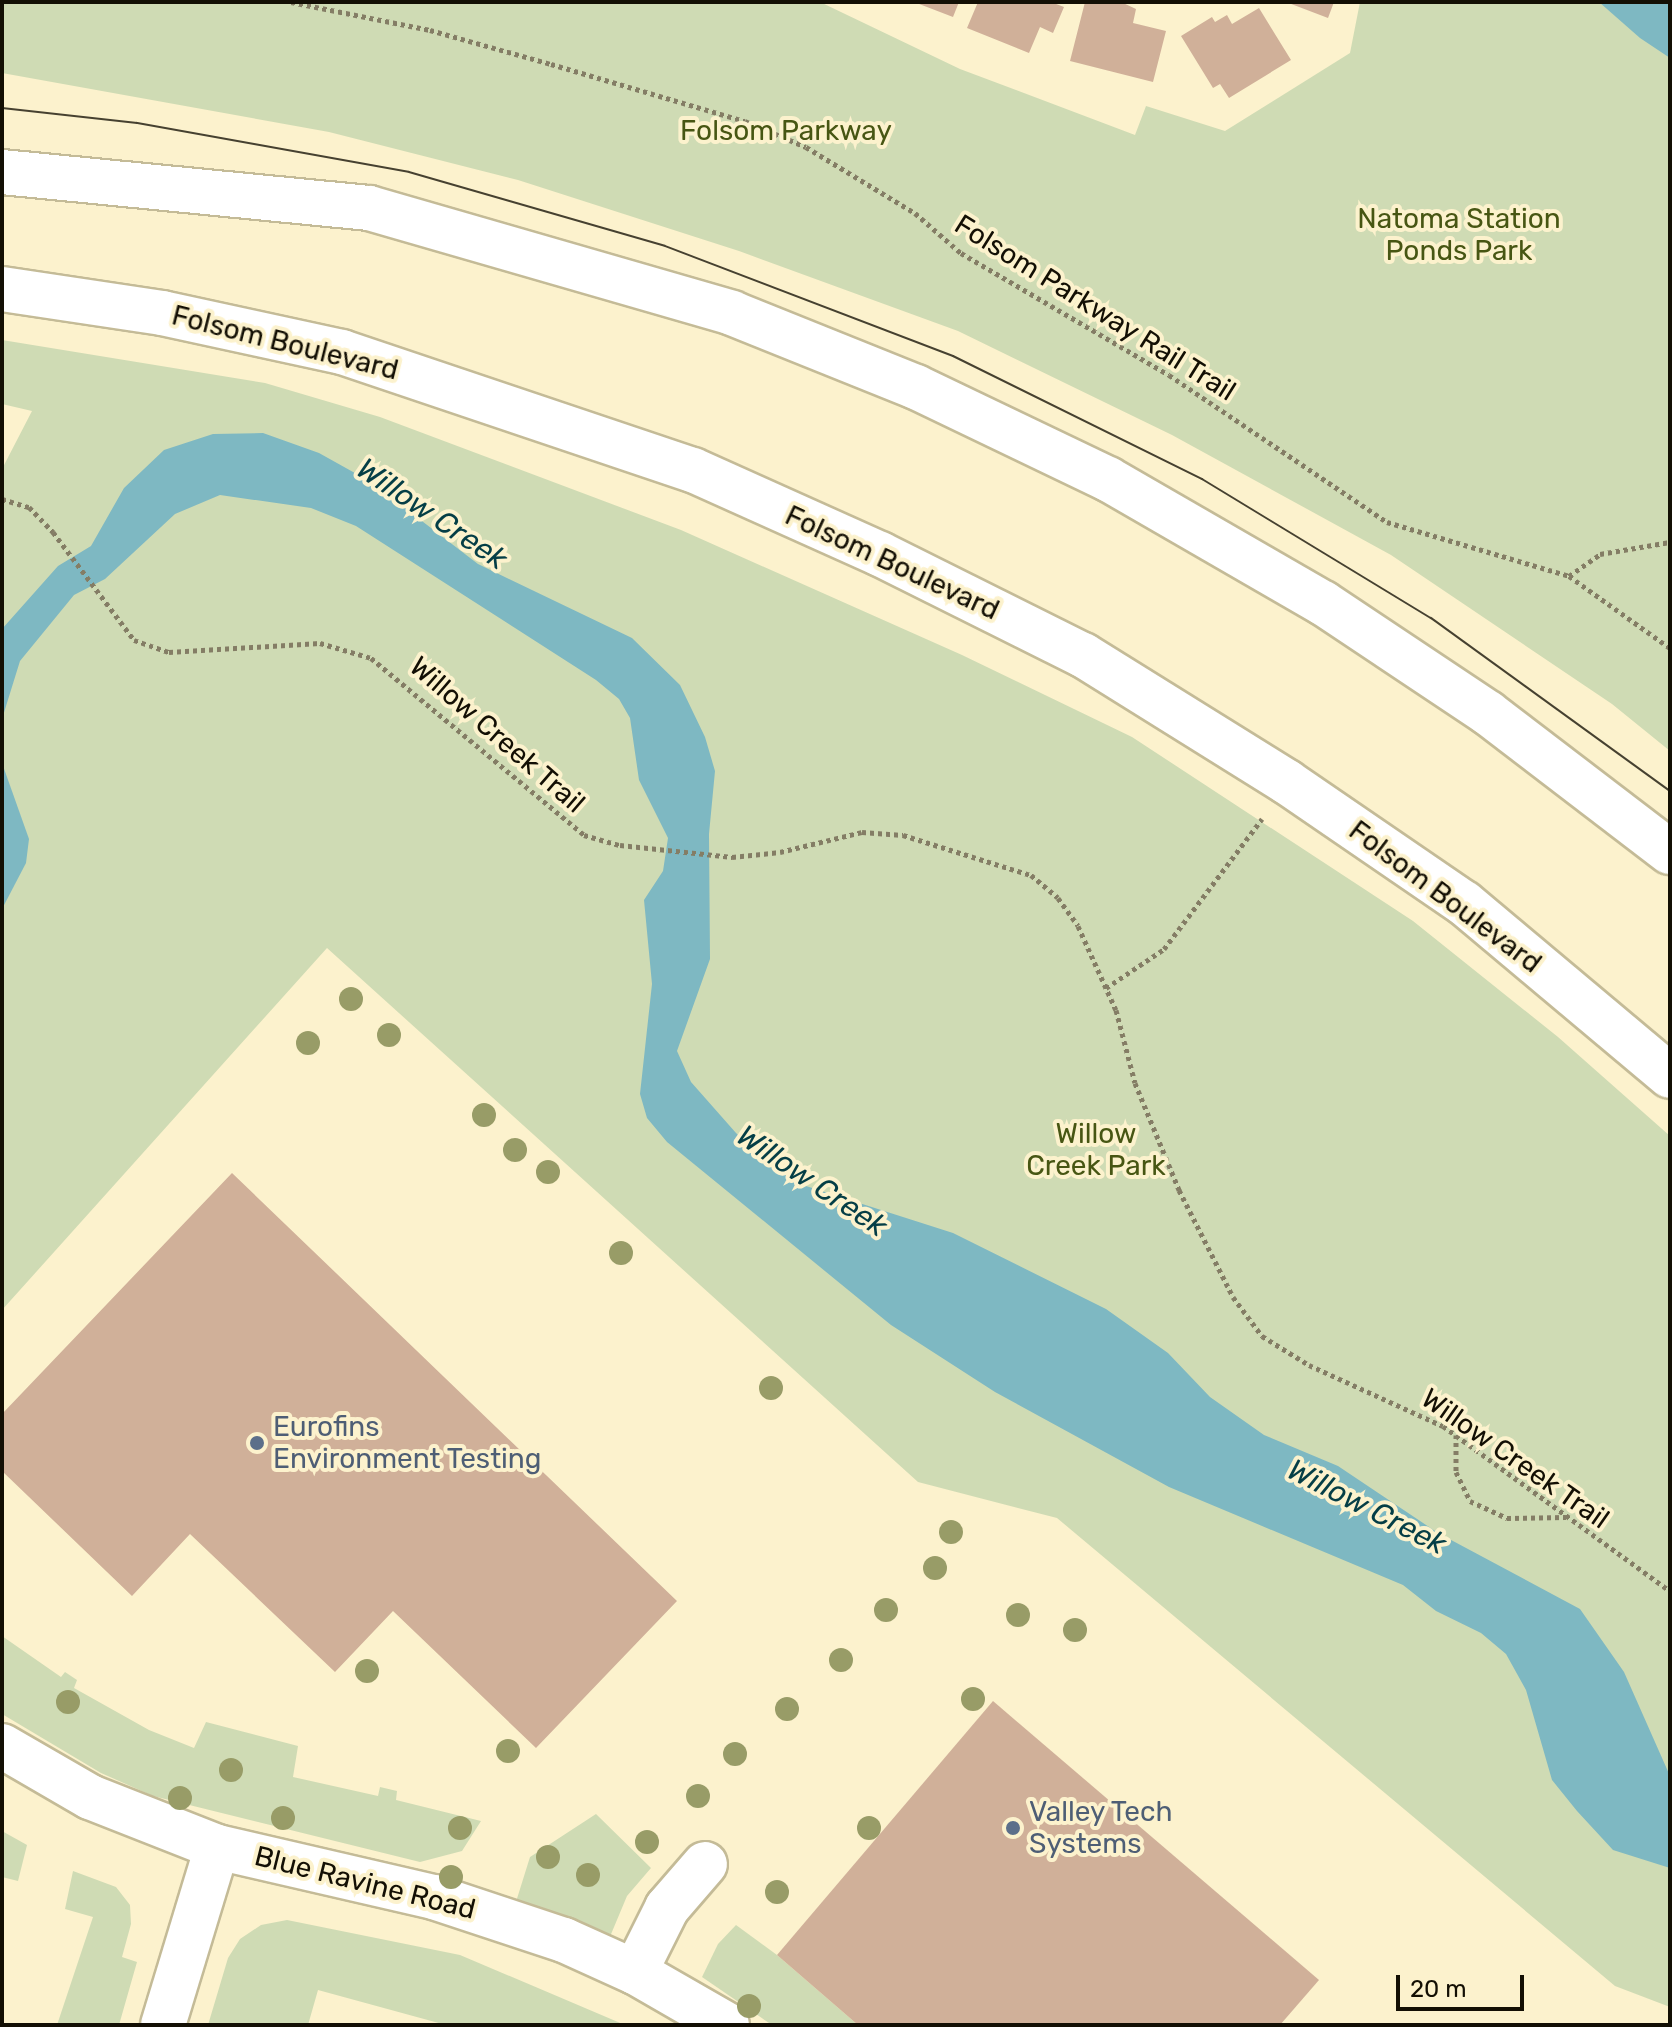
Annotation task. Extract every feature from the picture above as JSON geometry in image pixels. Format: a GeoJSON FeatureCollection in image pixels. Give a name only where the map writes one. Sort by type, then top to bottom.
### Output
{"type":"FeatureCollection","features":[{"type":"Feature","properties":{"kind":"main road"},"geometry":{"type":"LineString","coordinates":[[2,172],[369,208],[732,313],[916,387],[1108,479],[1323,603],[1488,713],[1670,852]]}},
{"type":"Feature","properties":{"kind":"main road","name":"Folsom Boulevard"},"geometry":{"type":"LineString","coordinates":[[2,289],[162,313],[342,352],[693,470],[880,554],[1083,655],[1287,782],[1464,903],[1670,1076]]}},
{"type":"Feature","properties":{"kind":"main road","name":"Blue Ravine Road"},"geometry":{"type":"LineString","coordinates":[[2,1746],[90,1797],[217,1847],[500,1917],[635,1972],[727,2025]]}},
{"type":"Feature","properties":{"kind":"main road"},"geometry":{"type":"LineString","coordinates":[[163,2025],[217,1847]]}},
{"type":"Feature","properties":{"kind":"main road"},"geometry":{"type":"LineString","coordinates":[[635,1972],[667,1908],[705,1864]]}},
{"type":"Feature","properties":{"kind":"path","name":"Folsom Parkway Rail Trail"},"geometry":{"type":"LineString","coordinates":[[291,2],[430,30],[745,121],[806,147],[915,213],[961,253],[1169,375],[1387,522],[1569,576],[1670,648]]}},
{"type":"Feature","properties":{"kind":"path","name":"Willow Creek Trail"},"geometry":{"type":"LineString","coordinates":[[2,499],[29,507],[61,542],[108,610],[134,640],[160,650],[320,643],[371,658],[564,823],[620,845],[732,857],[780,852],[862,832],[903,835],[992,859],[1031,875],[1058,898],[1078,926],[1106,988],[1135,1083],[1179,1190],[1246,1316],[1278,1349],[1418,1412],[1456,1435],[1670,1591]]}},
{"type":"Feature","properties":{"kind":"path"},"geometry":{"type":"LineString","coordinates":[[1569,576],[1600,554],[1670,542]]}},
{"type":"Feature","properties":{"kind":"path"},"geometry":{"type":"LineString","coordinates":[[1106,988],[1164,949],[1287,782]]}},
{"type":"Feature","properties":{"kind":"path"},"geometry":{"type":"LineString","coordinates":[[1456,1435],[1456,1472],[1470,1501],[1507,1518],[1567,1517]]}},
{"type":"Feature","properties":{"kind":"green space"},"geometry":{"type":"Polygon","coordinates":[[[2,2],[820,2],[960,69],[1135,135],[1146,106],[1225,131],[1350,53],[1360,2],[1670,2],[1670,751],[1612,704],[1391,555],[1172,435],[958,331],[739,251],[518,180],[329,132],[2,73],[2,2]]]}},
{"type":"Feature","properties":{"kind":"green space","name":"Willow Creek Park"},"geometry":{"type":"Polygon","coordinates":[[[2,340],[265,383],[380,417],[681,530],[962,655],[1132,737],[1413,921],[1558,1037],[1670,1136],[1670,2007],[1615,1986],[1057,1518],[918,1482],[327,948],[2,1310],[2,469],[32,411],[2,404],[2,340]]]}},
{"type":"Feature","properties":{"kind":"green space"},"geometry":{"type":"Polygon","coordinates":[[[2,1636],[61,1677],[65,1672],[77,1680],[74,1688],[149,1730],[194,1748],[206,1722],[298,1746],[293,1777],[378,1796],[380,1787],[397,1791],[396,1800],[481,1821],[462,1851],[420,1862],[153,1796],[101,1773],[2,1714],[2,1636]]]}},
{"type":"Feature","properties":{"kind":"green space"},"geometry":{"type":"Polygon","coordinates":[[[596,1814],[651,1868],[627,1896],[609,1939],[515,1905],[530,1857],[596,1814]]]}},
{"type":"Feature","properties":{"kind":"green space"},"geometry":{"type":"Polygon","coordinates":[[[2,1831],[27,1845],[18,1881],[2,1877],[2,1831]]]}},
{"type":"Feature","properties":{"kind":"green space"},"geometry":{"type":"Polygon","coordinates":[[[73,1871],[116,1887],[130,1905],[131,1924],[122,1957],[137,1962],[119,2025],[57,2025],[93,1917],[65,1909],[73,1871]]]}},
{"type":"Feature","properties":{"kind":"green space"},"geometry":{"type":"Polygon","coordinates":[[[287,1920],[460,1955],[625,2025],[446,2025],[318,1990],[308,2025],[208,2025],[228,1958],[240,1939],[261,1925],[287,1920]]]}},
{"type":"Feature","properties":{"kind":"green space"},"geometry":{"type":"Polygon","coordinates":[[[736,1925],[777,1955],[858,2025],[772,2025],[702,1977],[718,1944],[736,1925]]]}},
{"type":"Feature","properties":{"kind":"water"},"geometry":{"type":"Polygon","coordinates":[[[1599,2],[1670,2],[1670,58],[1640,38],[1599,2]]]}},
{"type":"Feature","properties":{"kind":"water","name":"Willow Creek"},"geometry":{"type":"Polygon","coordinates":[[[263,433],[319,453],[371,482],[478,564],[632,638],[680,685],[705,737],[715,771],[709,834],[710,959],[677,1051],[691,1082],[736,1133],[769,1164],[806,1186],[953,1233],[1106,1309],[1168,1353],[1210,1397],[1264,1435],[1338,1466],[1438,1533],[1580,1609],[1624,1672],[1670,1776],[1670,1868],[1613,1850],[1552,1780],[1526,1690],[1506,1654],[1481,1633],[1436,1611],[1403,1585],[1169,1487],[995,1392],[891,1325],[667,1142],[647,1118],[640,1094],[652,984],[644,900],[663,871],[668,838],[639,780],[630,718],[619,699],[596,680],[356,526],[311,508],[220,495],[175,514],[105,579],[74,595],[20,661],[2,719],[2,629],[58,566],[91,546],[124,488],[164,450],[213,434],[263,433]]]}},
{"type":"Feature","properties":{"kind":"water"},"geometry":{"type":"Polygon","coordinates":[[[2,763],[29,839],[26,863],[2,909],[2,763]]]}},
{"type":"Feature","properties":{"kind":"building"},"geometry":{"type":"Polygon","coordinates":[[[914,2],[959,2],[953,17],[914,2]]]}},
{"type":"Feature","properties":{"kind":"building"},"geometry":{"type":"Polygon","coordinates":[[[978,2],[1051,2],[1064,7],[1053,33],[1040,27],[1029,53],[967,28],[978,2]]]}},
{"type":"Feature","properties":{"kind":"building"},"geometry":{"type":"Polygon","coordinates":[[[1085,2],[1121,2],[1136,9],[1133,23],[1166,31],[1153,82],[1070,61],[1085,2]]]}},
{"type":"Feature","properties":{"kind":"building"},"geometry":{"type":"Polygon","coordinates":[[[1286,2],[1334,2],[1328,18],[1286,2]]]}},
{"type":"Feature","properties":{"kind":"building"},"geometry":{"type":"Polygon","coordinates":[[[1259,8],[1291,60],[1229,98],[1220,84],[1213,88],[1181,36],[1212,17],[1215,22],[1227,15],[1232,24],[1259,8]]]}},
{"type":"Feature","properties":{"kind":"building","name":"Eurofins Environment Testing"},"geometry":{"type":"Polygon","coordinates":[[[232,1173],[677,1601],[536,1748],[393,1611],[335,1672],[190,1534],[132,1596],[2,1471],[2,1414],[232,1173]]]}},
{"type":"Feature","properties":{"kind":"building","name":"Valley Tech Systems"},"geometry":{"type":"Polygon","coordinates":[[[993,1701],[1319,1980],[1280,2025],[858,2025],[777,1955],[993,1701]]]}},
{"type":"Feature","properties":{"kind":"tram line"},"geometry":{"type":"LineString","coordinates":[[2,108],[137,123],[409,172],[665,246],[953,356],[1202,479],[1431,618],[1670,791]]}},
{"type":"Feature","properties":{"kind":"place","name":"Eurofins Environment Testing"},"geometry":{"type":"Point","coordinates":[257,1443]}},
{"type":"Feature","properties":{"kind":"place","name":"Valley Tech Systems"},"geometry":{"type":"Point","coordinates":[1013,1828]}},
{"type":"Feature","properties":{"kind":"park label","name":"Folsom Parkway"},"geometry":{"type":"Point","coordinates":[786,131]}},
{"type":"Feature","properties":{"kind":"park label","name":"Natoma Station Ponds Park"},"geometry":{"type":"Point","coordinates":[1459,235]}}]}
